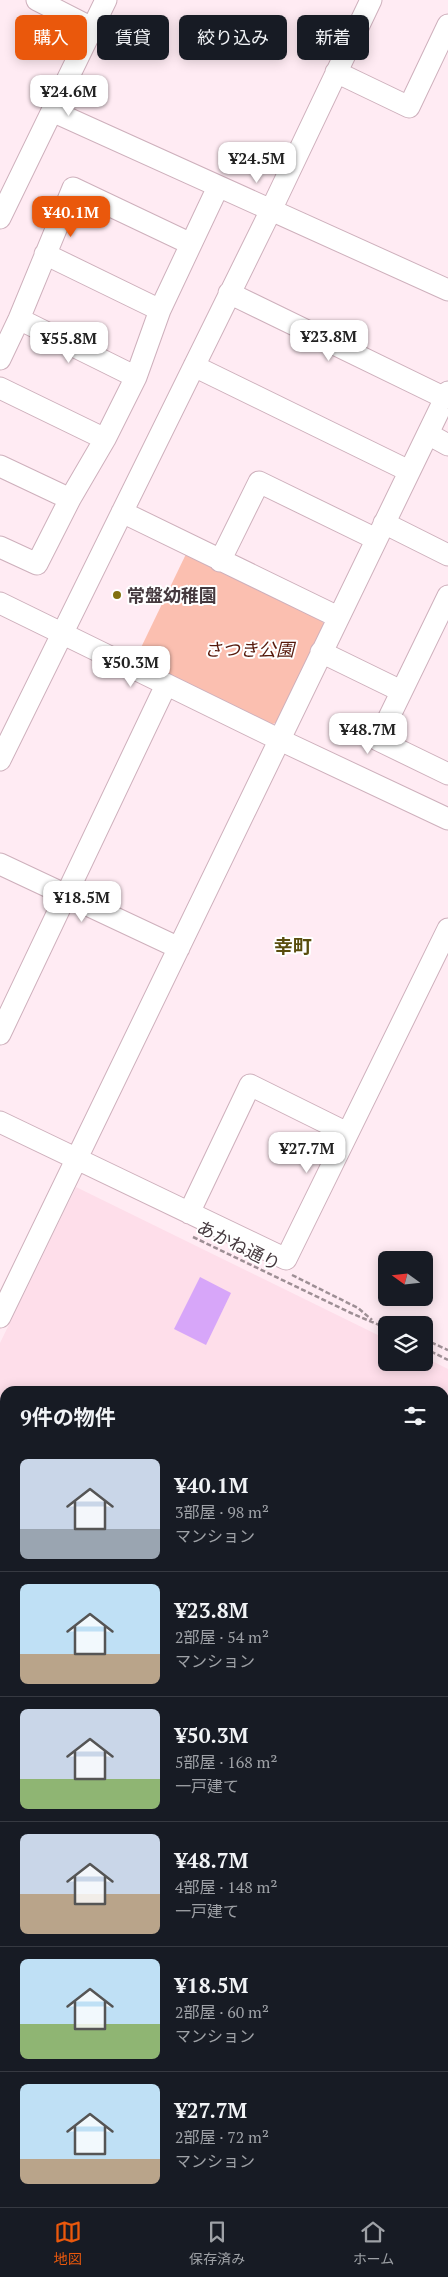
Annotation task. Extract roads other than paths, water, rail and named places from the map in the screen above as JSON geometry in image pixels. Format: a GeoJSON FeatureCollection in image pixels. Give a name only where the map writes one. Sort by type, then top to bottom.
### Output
{"type":"FeatureCollection","features":[{"type":"Feature","properties":{"kind":"street"},"geometry":{"type":"LineString","coordinates":[[37,0],[92,28]]}},
{"type":"Feature","properties":{"kind":"street"},"geometry":{"type":"LineString","coordinates":[[0,218],[106,0]]}},
{"type":"Feature","properties":{"kind":"street"},"geometry":{"type":"LineString","coordinates":[[0,760],[271,210],[371,0]]}},
{"type":"Feature","properties":{"kind":"street"},"geometry":{"type":"LineString","coordinates":[[336,72],[409,108],[448,25]]}},
{"type":"Feature","properties":{"kind":"street"},"geometry":{"type":"LineString","coordinates":[[52,111],[448,290]]}},
{"type":"Feature","properties":{"kind":"street"},"geometry":{"type":"LineString","coordinates":[[0,547],[37,564],[70,499],[106,439],[136,377],[160,310],[218,187]]}},
{"type":"Feature","properties":{"kind":"street"},"geometry":{"type":"LineString","coordinates":[[0,359],[19,320],[44,254],[73,188],[191,244]]}},
{"type":"Feature","properties":{"kind":"street"},"geometry":{"type":"LineString","coordinates":[[44,254],[160,310]]}},
{"type":"Feature","properties":{"kind":"street"},"geometry":{"type":"LineString","coordinates":[[0,1317],[278,740],[447,395],[230,293]]}},
{"type":"Feature","properties":{"kind":"street"},"geometry":{"type":"LineString","coordinates":[[19,320],[136,377]]}},
{"type":"Feature","properties":{"kind":"street"},"geometry":{"type":"LineString","coordinates":[[194,366],[409,471]]}},
{"type":"Feature","properties":{"kind":"street"},"geometry":{"type":"LineString","coordinates":[[0,388],[106,439]]}},
{"type":"Feature","properties":{"kind":"street"},"geometry":{"type":"LineString","coordinates":[[428,434],[448,444]]}},
{"type":"Feature","properties":{"kind":"street"},"geometry":{"type":"LineString","coordinates":[[0,466],[70,499]]}},
{"type":"Feature","properties":{"kind":"street"},"geometry":{"type":"LineString","coordinates":[[220,561],[259,482],[380,531],[448,556]]}},
{"type":"Feature","properties":{"kind":"street"},"geometry":{"type":"LineString","coordinates":[[122,512],[338,617]]}},
{"type":"Feature","properties":{"kind":"street"},"geometry":{"type":"LineString","coordinates":[[448,596],[378,740],[448,774]]}},
{"type":"Feature","properties":{"kind":"street"},"geometry":{"type":"LineString","coordinates":[[0,603],[278,740],[448,819]]}},
{"type":"Feature","properties":{"kind":"street"},"geometry":{"type":"LineString","coordinates":[[321,652],[401,691]]}},
{"type":"Feature","properties":{"kind":"street"},"geometry":{"type":"LineString","coordinates":[[0,1034],[166,685]]}},
{"type":"Feature","properties":{"kind":"street"},"geometry":{"type":"LineString","coordinates":[[0,864],[179,948]]}},
{"type":"Feature","properties":{"kind":"street"},"geometry":{"type":"LineString","coordinates":[[0,1122],[286,1259],[448,929]]}},
{"type":"Feature","properties":{"kind":"street"},"geometry":{"type":"LineString","coordinates":[[189,1213],[250,1085],[347,1133]]}},
{"type":"Feature","properties":{"kind":"place","name":"常盤幼稚園"},"geometry":{"type":"Point","coordinates":[117,595]}},
{"type":"Feature","properties":{"kind":"district","name":"幸町"},"geometry":{"type":"Point","coordinates":[293,945]}},
{"type":"Feature","properties":{"kind":"park label","name":"さつき公園"},"geometry":{"type":"Point","coordinates":[249,649]}}]}
